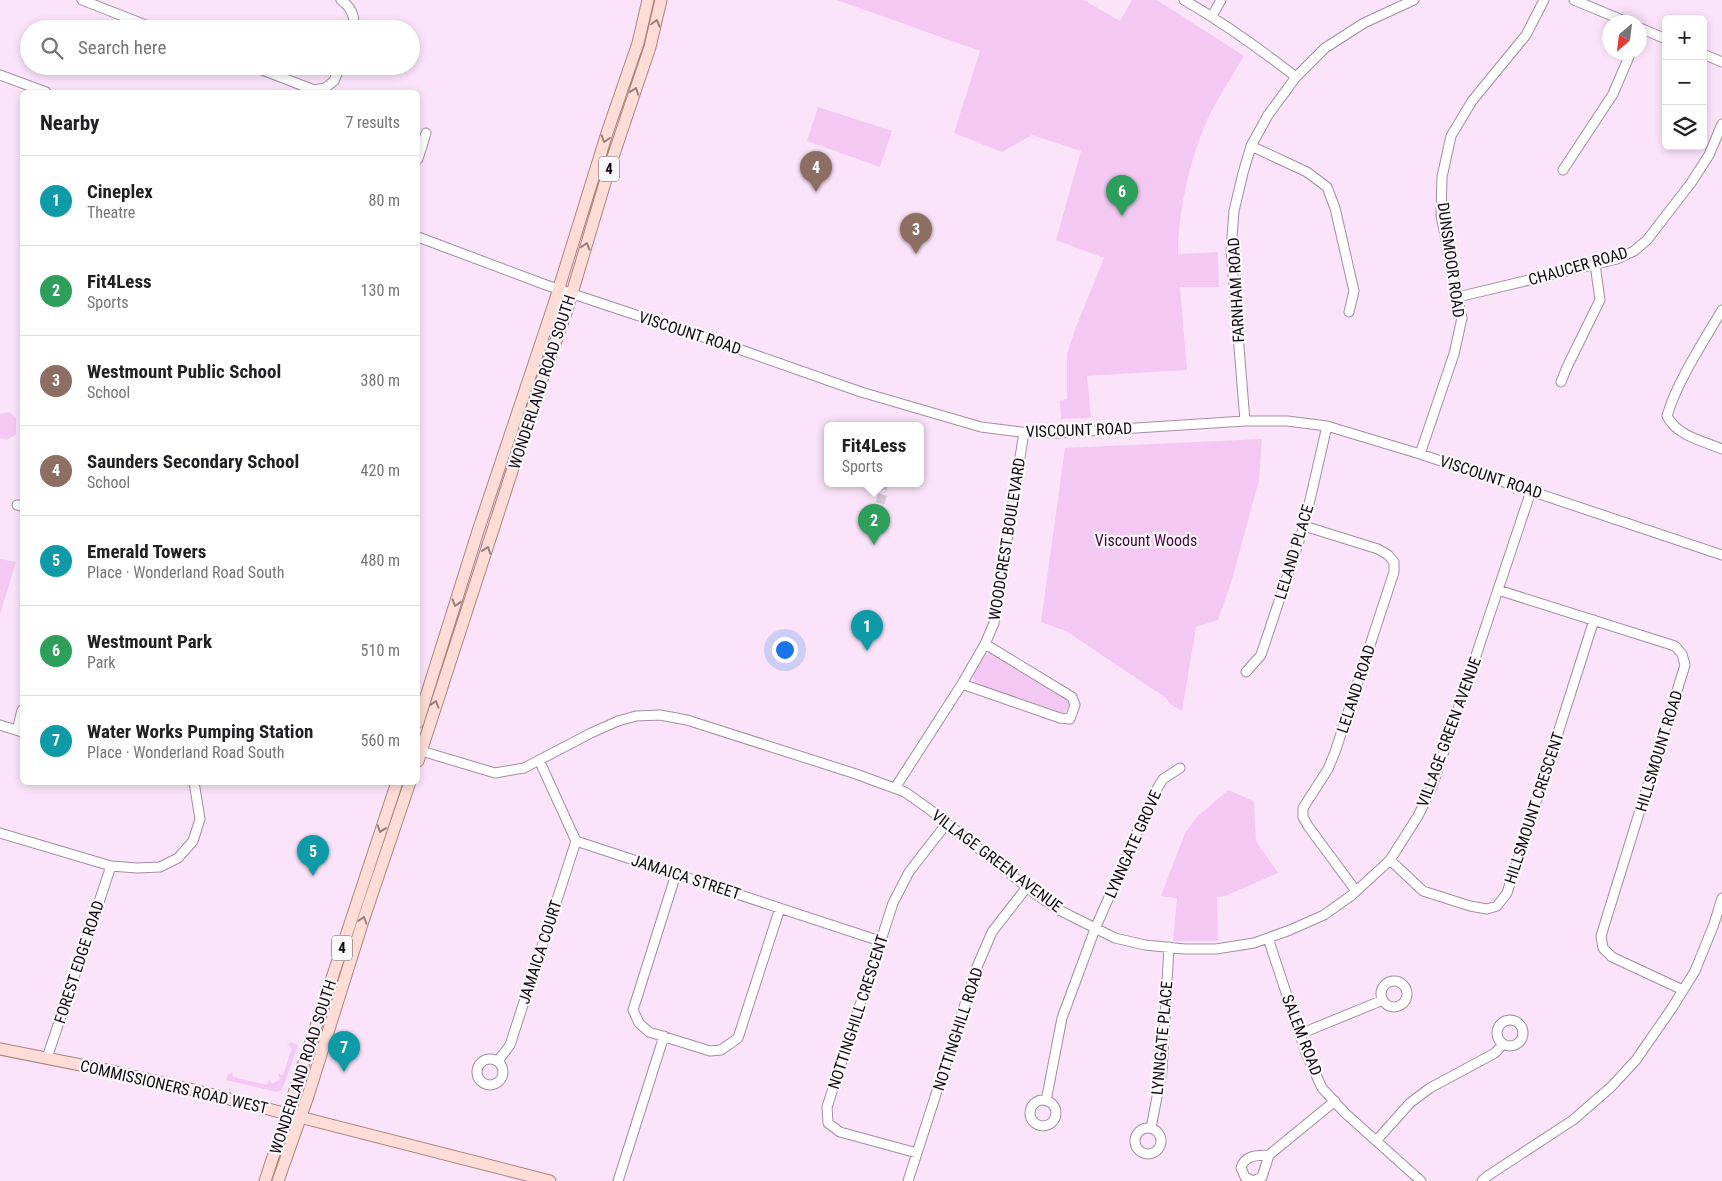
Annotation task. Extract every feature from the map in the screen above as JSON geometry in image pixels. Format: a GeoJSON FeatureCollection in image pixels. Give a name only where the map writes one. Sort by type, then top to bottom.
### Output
{"type":"FeatureCollection","features":[{"type":"Feature","properties":{"kind":"main road","name":"WONDERLAND ROAD SOUTH"},"geometry":{"type":"LineString","coordinates":[[420,716],[481,522],[559,289],[607,134],[638,43],[648,0]]}},
{"type":"Feature","properties":{"kind":"main road","name":"WONDERLAND ROAD SOUTH"},"geometry":{"type":"LineString","coordinates":[[420,751],[572,293],[610,166],[650,47],[661,0]]}},
{"type":"Feature","properties":{"kind":"main road","name":"WONDERLAND ROAD SOUTH"},"geometry":{"type":"LineString","coordinates":[[266,1181],[371,856],[396,785]]}},
{"type":"Feature","properties":{"kind":"main road","name":"WONDERLAND ROAD SOUTH"},"geometry":{"type":"LineString","coordinates":[[278,1181],[301,1117],[363,921],[409,785]]}},
{"type":"Feature","properties":{"kind":"main road","name":"COMMISSIONERS ROAD WEST"},"geometry":{"type":"LineString","coordinates":[[0,1049],[116,1072],[550,1181]]}},
{"type":"Feature","properties":{"kind":"street"},"geometry":{"type":"LineString","coordinates":[[82,0],[133,20]]}},
{"type":"Feature","properties":{"kind":"street"},"geometry":{"type":"LineString","coordinates":[[341,0],[348,5],[354,14],[354,20]]}},
{"type":"Feature","properties":{"kind":"street"},"geometry":{"type":"LineString","coordinates":[[1184,0],[1212,16],[1296,77]]}},
{"type":"Feature","properties":{"kind":"street"},"geometry":{"type":"LineString","coordinates":[[1212,16],[1221,0]]}},
{"type":"Feature","properties":{"kind":"street","name":"DUNSMOOR ROAD"},"geometry":{"type":"LineString","coordinates":[[1420,454],[1454,354],[1462,318],[1441,216],[1442,177],[1451,136],[1472,101],[1526,35],[1544,0]]}},
{"type":"Feature","properties":{"kind":"street"},"geometry":{"type":"LineString","coordinates":[[1574,0],[1611,15]]}},
{"type":"Feature","properties":{"kind":"street","name":"FARNHAM ROAD"},"geometry":{"type":"LineString","coordinates":[[1245,421],[1231,249],[1234,211],[1242,173],[1251,146],[1268,115],[1296,77],[1325,48],[1364,23],[1411,1]]}},
{"type":"Feature","properties":{"kind":"street"},"geometry":{"type":"LineString","coordinates":[[1647,32],[1662,37]]}},
{"type":"Feature","properties":{"kind":"street"},"geometry":{"type":"LineString","coordinates":[[1707,56],[1722,62]]}},
{"type":"Feature","properties":{"kind":"street"},"geometry":{"type":"LineString","coordinates":[[1563,170],[1613,94],[1628,60]]}},
{"type":"Feature","properties":{"kind":"street"},"geometry":{"type":"LineString","coordinates":[[0,75],[41,90]]}},
{"type":"Feature","properties":{"kind":"street"},"geometry":{"type":"LineString","coordinates":[[275,75],[314,90],[325,88],[334,81],[336,75]]}},
{"type":"Feature","properties":{"kind":"street","name":"CHAUCER ROAD"},"geometry":{"type":"LineString","coordinates":[[1458,298],[1616,259],[1634,251],[1647,240],[1691,183],[1709,155],[1722,124]]}},
{"type":"Feature","properties":{"kind":"street"},"geometry":{"type":"LineString","coordinates":[[420,153],[426,134]]}},
{"type":"Feature","properties":{"kind":"street"},"geometry":{"type":"LineString","coordinates":[[1251,146],[1307,172],[1327,187],[1335,208],[1354,291],[1349,312]]}},
{"type":"Feature","properties":{"kind":"street","name":"VISCOUNT ROAD"},"geometry":{"type":"LineString","coordinates":[[420,238],[559,289],[861,392],[981,427],[1024,432],[1058,433],[1245,421],[1287,421],[1326,426],[1420,454],[1722,555]]}},
{"type":"Feature","properties":{"kind":"street"},"geometry":{"type":"LineString","coordinates":[[1561,382],[1600,300],[1595,264]]}},
{"type":"Feature","properties":{"kind":"street"},"geometry":{"type":"LineString","coordinates":[[1722,310],[1692,362],[1667,416],[1672,425],[1680,432],[1722,449]]}},
{"type":"Feature","properties":{"kind":"street","name":"LELAND PLACE"},"geometry":{"type":"LineString","coordinates":[[1246,672],[1261,655],[1304,526],[1326,426]]}},
{"type":"Feature","properties":{"kind":"street","name":"WOODCREST BOULEVARD"},"geometry":{"type":"LineString","coordinates":[[895,788],[962,684],[985,644],[994,623],[1024,432]]}},
{"type":"Feature","properties":{"kind":"street","name":"VILLAGE GREEN AVENUE"},"geometry":{"type":"LineString","coordinates":[[420,754],[495,774],[524,768],[618,721],[636,716],[660,715],[687,720],[856,774],[905,792],[1056,909],[1115,938],[1145,945],[1169,947],[1216,948],[1254,942],[1290,930],[1324,914],[1356,891],[1390,860],[1418,816],[1432,787],[1532,491]]}},
{"type":"Feature","properties":{"kind":"street","name":"LELAND ROAD"},"geometry":{"type":"LineString","coordinates":[[1304,526],[1378,549],[1388,555],[1394,562],[1394,572],[1335,752],[1328,769],[1303,808],[1303,817],[1308,826],[1356,891]]}},
{"type":"Feature","properties":{"kind":"street","name":"HILLSMOUNT ROAD"},"geometry":{"type":"LineString","coordinates":[[1498,590],[1675,646],[1682,654],[1685,666],[1601,936],[1603,948],[1612,957],[1683,990]]}},
{"type":"Feature","properties":{"kind":"street","name":"HILLSMOUNT CRESCENT"},"geometry":{"type":"LineString","coordinates":[[1390,860],[1423,891],[1470,906],[1487,908],[1497,906],[1507,893],[1594,620]]}},
{"type":"Feature","properties":{"kind":"street"},"geometry":{"type":"LineString","coordinates":[[962,684],[1060,718],[1070,719],[1075,705],[1072,697],[985,644]]}},
{"type":"Feature","properties":{"kind":"street"},"geometry":{"type":"LineString","coordinates":[[0,725],[20,731]]}},
{"type":"Feature","properties":{"kind":"street"},"geometry":{"type":"LineString","coordinates":[[539,760],[576,841]]}},
{"type":"Feature","properties":{"kind":"street","name":"LYNNGATE GROVE"},"geometry":{"type":"LineString","coordinates":[[1046,1101],[1062,1018],[1095,929],[1154,794],[1163,778],[1180,768]]}},
{"type":"Feature","properties":{"kind":"street"},"geometry":{"type":"LineString","coordinates":[[0,833],[111,866],[160,867],[178,858],[193,841],[200,819],[194,785]]}},
{"type":"Feature","properties":{"kind":"street","name":"NOTTINGHILL CRESCENT"},"geometry":{"type":"LineString","coordinates":[[917,1153],[840,1132],[828,1122],[828,1107],[893,903],[910,872],[947,823]]}},
{"type":"Feature","properties":{"kind":"street","name":"JAMAICA STREET"},"geometry":{"type":"LineString","coordinates":[[576,841],[880,942]]}},
{"type":"Feature","properties":{"kind":"street","name":"JAMAICA COURT"},"geometry":{"type":"LineString","coordinates":[[498,1061],[510,1045],[576,841]]}},
{"type":"Feature","properties":{"kind":"street","name":"FOREST EDGE ROAD"},"geometry":{"type":"LineString","coordinates":[[47,1058],[111,866]]}},
{"type":"Feature","properties":{"kind":"street"},"geometry":{"type":"LineString","coordinates":[[676,874],[633,1010],[639,1023],[649,1032],[710,1050],[721,1050],[738,1038],[780,908]]}},
{"type":"Feature","properties":{"kind":"street","name":"NOTTINGHILL ROAD"},"geometry":{"type":"LineString","coordinates":[[908,1181],[977,967],[992,932],[1026,887]]}},
{"type":"Feature","properties":{"kind":"street"},"geometry":{"type":"LineString","coordinates":[[1482,1181],[1573,1120],[1611,1088],[1636,1060],[1695,971],[1720,912],[1722,898]]}},
{"type":"Feature","properties":{"kind":"street","name":"SALEM ROAD"},"geometry":{"type":"LineString","coordinates":[[1268,938],[1306,1053],[1322,1088],[1345,1113],[1421,1181]]}},
{"type":"Feature","properties":{"kind":"street","name":"LYNNGATE PLACE"},"geometry":{"type":"LineString","coordinates":[[1151,1128],[1162,1071],[1169,947]]}},
{"type":"Feature","properties":{"kind":"street"},"geometry":{"type":"LineString","coordinates":[[1300,1034],[1383,1000]]}},
{"type":"Feature","properties":{"kind":"street"},"geometry":{"type":"LineString","coordinates":[[618,1181],[664,1036]]}},
{"type":"Feature","properties":{"kind":"street"},"geometry":{"type":"LineString","coordinates":[[1376,1141],[1410,1103],[1430,1088],[1495,1053],[1503,1044]]}},
{"type":"Feature","properties":{"kind":"street"},"geometry":{"type":"LineString","coordinates":[[1269,1155],[1335,1102]]}},
{"type":"Feature","properties":{"kind":"green space"},"geometry":{"type":"Polygon","coordinates":[[[837,0],[1084,0],[1120,21],[1132,0],[1157,0],[1244,56],[1211,112],[1204,128],[1197,145],[1183,200],[1178,254],[1218,252],[1219,287],[1180,287],[1187,370],[1087,376],[1091,418],[1061,419],[1060,401],[1067,399],[1067,354],[1104,258],[1056,240],[1081,151],[1032,135],[1002,152],[954,133],[980,51],[837,0]]]}},
{"type":"Feature","properties":{"kind":"green space"},"geometry":{"type":"Polygon","coordinates":[[[818,107],[892,131],[880,167],[807,141],[818,107]]]}},
{"type":"Feature","properties":{"kind":"green space"},"geometry":{"type":"Polygon","coordinates":[[[9,412],[16,418],[16,434],[7,440],[0,438],[0,414],[9,412]]]}},
{"type":"Feature","properties":{"kind":"green space","name":"Viscount Woods"},"geometry":{"type":"Polygon","coordinates":[[[1262,439],[1259,480],[1231,583],[1218,620],[1196,627],[1182,711],[1170,704],[1166,698],[1066,631],[1041,622],[1065,448],[1262,439]]]}},
{"type":"Feature","properties":{"kind":"green space"},"geometry":{"type":"Polygon","coordinates":[[[0,559],[16,562],[0,614],[0,559]]]}},
{"type":"Feature","properties":{"kind":"green space"},"geometry":{"type":"Polygon","coordinates":[[[993,653],[1063,695],[1068,701],[1069,706],[1066,711],[1062,713],[1052,712],[977,686],[973,676],[984,655],[993,653]]]}},
{"type":"Feature","properties":{"kind":"green space"},"geometry":{"type":"Polygon","coordinates":[[[1228,790],[1254,801],[1256,841],[1278,873],[1225,896],[1217,897],[1218,941],[1173,941],[1177,898],[1161,896],[1185,833],[1197,817],[1228,790]]]}},
{"type":"Feature","properties":{"kind":"green space"},"geometry":{"type":"Polygon","coordinates":[[[290,1042],[298,1045],[282,1090],[277,1092],[226,1080],[232,1072],[233,1077],[267,1085],[269,1079],[272,1084],[280,1079],[278,1074],[283,1075],[292,1048],[287,1045],[290,1042]]]}},
{"type":"Feature","properties":{"kind":"tunnel"},"geometry":{"type":"LineString","coordinates":[[876,516],[883,493],[882,487]]}},
{"type":"Feature","properties":{"kind":"place","name":"Saunders Secondary School"},"geometry":{"type":"Point","coordinates":[816,192]}},
{"type":"Feature","properties":{"kind":"place","name":"Westmount Park"},"geometry":{"type":"Point","coordinates":[1122,216]}},
{"type":"Feature","properties":{"kind":"place","name":"Westmount Public School"},"geometry":{"type":"Point","coordinates":[916,254]}},
{"type":"Feature","properties":{"kind":"place","name":"Fit4Less"},"geometry":{"type":"Point","coordinates":[874,545]}},
{"type":"Feature","properties":{"kind":"place","name":"Cineplex"},"geometry":{"type":"Point","coordinates":[867,651]}},
{"type":"Feature","properties":{"kind":"place","name":"Emerald Towers"},"geometry":{"type":"Point","coordinates":[313,876]}},
{"type":"Feature","properties":{"kind":"place","name":"Water Works Pumping Station"},"geometry":{"type":"Point","coordinates":[344,1072]}}]}
